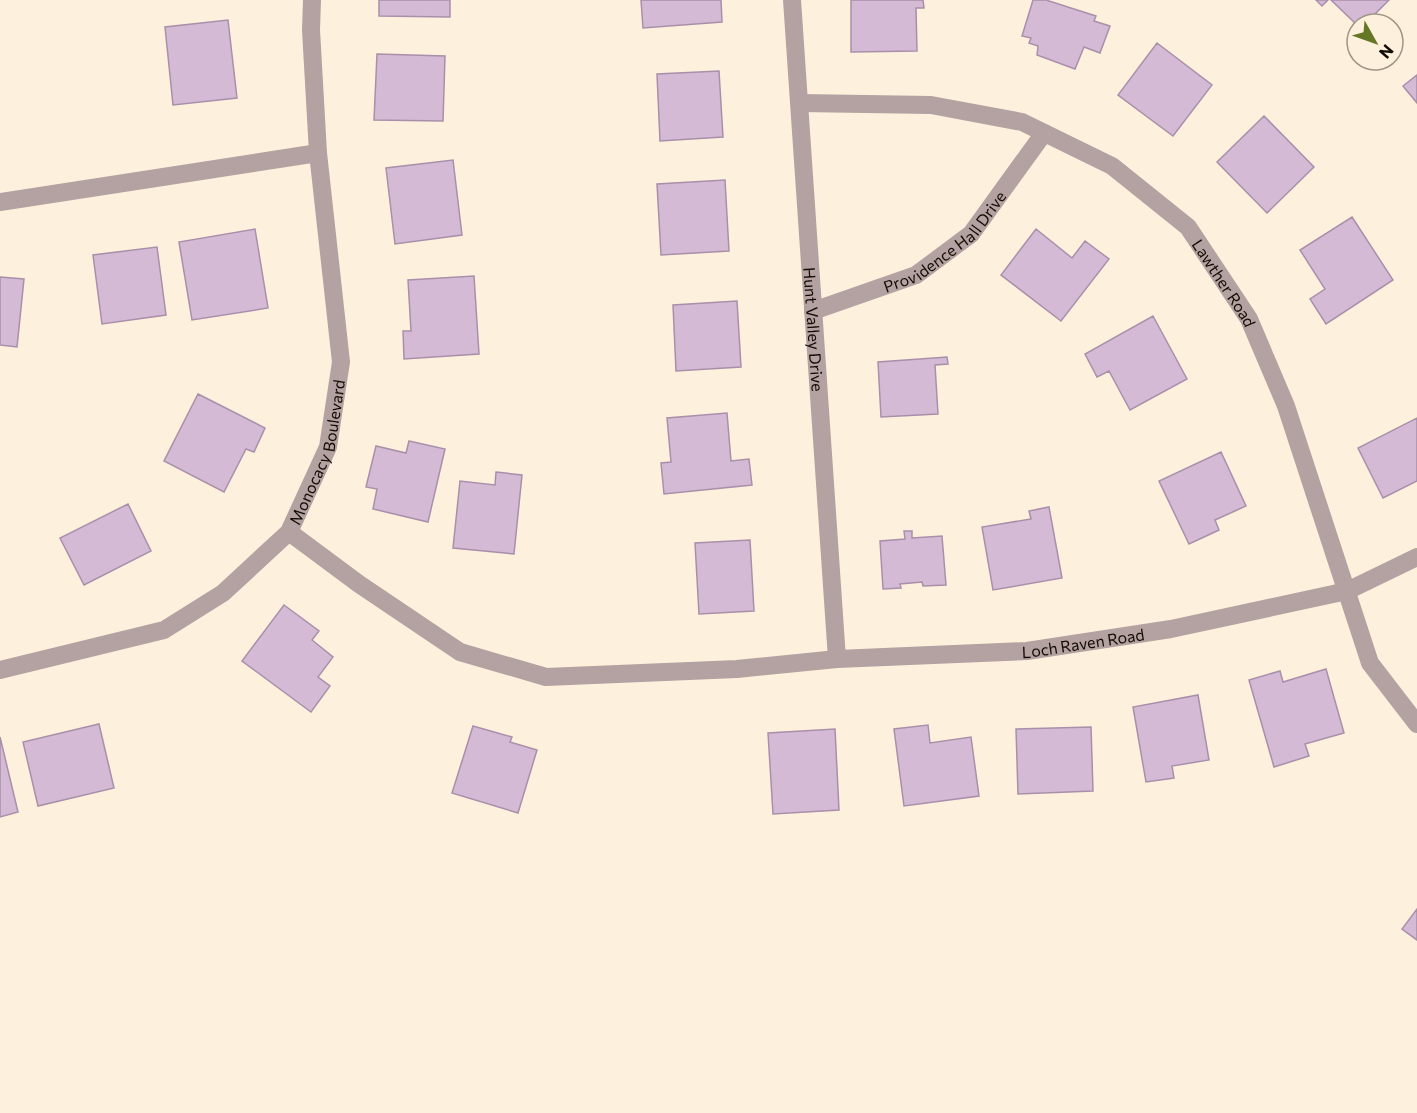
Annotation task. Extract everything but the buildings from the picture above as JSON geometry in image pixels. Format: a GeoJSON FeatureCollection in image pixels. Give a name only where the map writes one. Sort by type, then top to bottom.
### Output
{"type":"FeatureCollection","features":[{"type":"Feature","properties":{"kind":"street","name":"Monocacy Boulevard"},"geometry":{"type":"LineString","coordinates":[[0,670],[164,630],[223,592],[289,532],[328,447],[341,362],[318,153],[311,30],[312,0]]}},
{"type":"Feature","properties":{"kind":"street","name":"Hunt Valley Drive"},"geometry":{"type":"LineString","coordinates":[[792,0],[837,659]]}},
{"type":"Feature","properties":{"kind":"street","name":"Lawther Road"},"geometry":{"type":"LineString","coordinates":[[800,103],[932,105],[1022,122],[1112,166],[1188,227],[1249,320],[1286,406],[1370,663],[1417,724]]}},
{"type":"Feature","properties":{"kind":"street","name":"Providence Hall Drive"},"geometry":{"type":"LineString","coordinates":[[813,311],[916,275],[971,234],[1044,133]]}},
{"type":"Feature","properties":{"kind":"street"},"geometry":{"type":"LineString","coordinates":[[0,202],[318,153]]}},
{"type":"Feature","properties":{"kind":"street","name":"Loch Raven Road"},"geometry":{"type":"LineString","coordinates":[[289,532],[359,584],[460,652],[546,677],[737,669],[837,659],[1027,651],[1171,629],[1347,591],[1417,558]]}}]}
